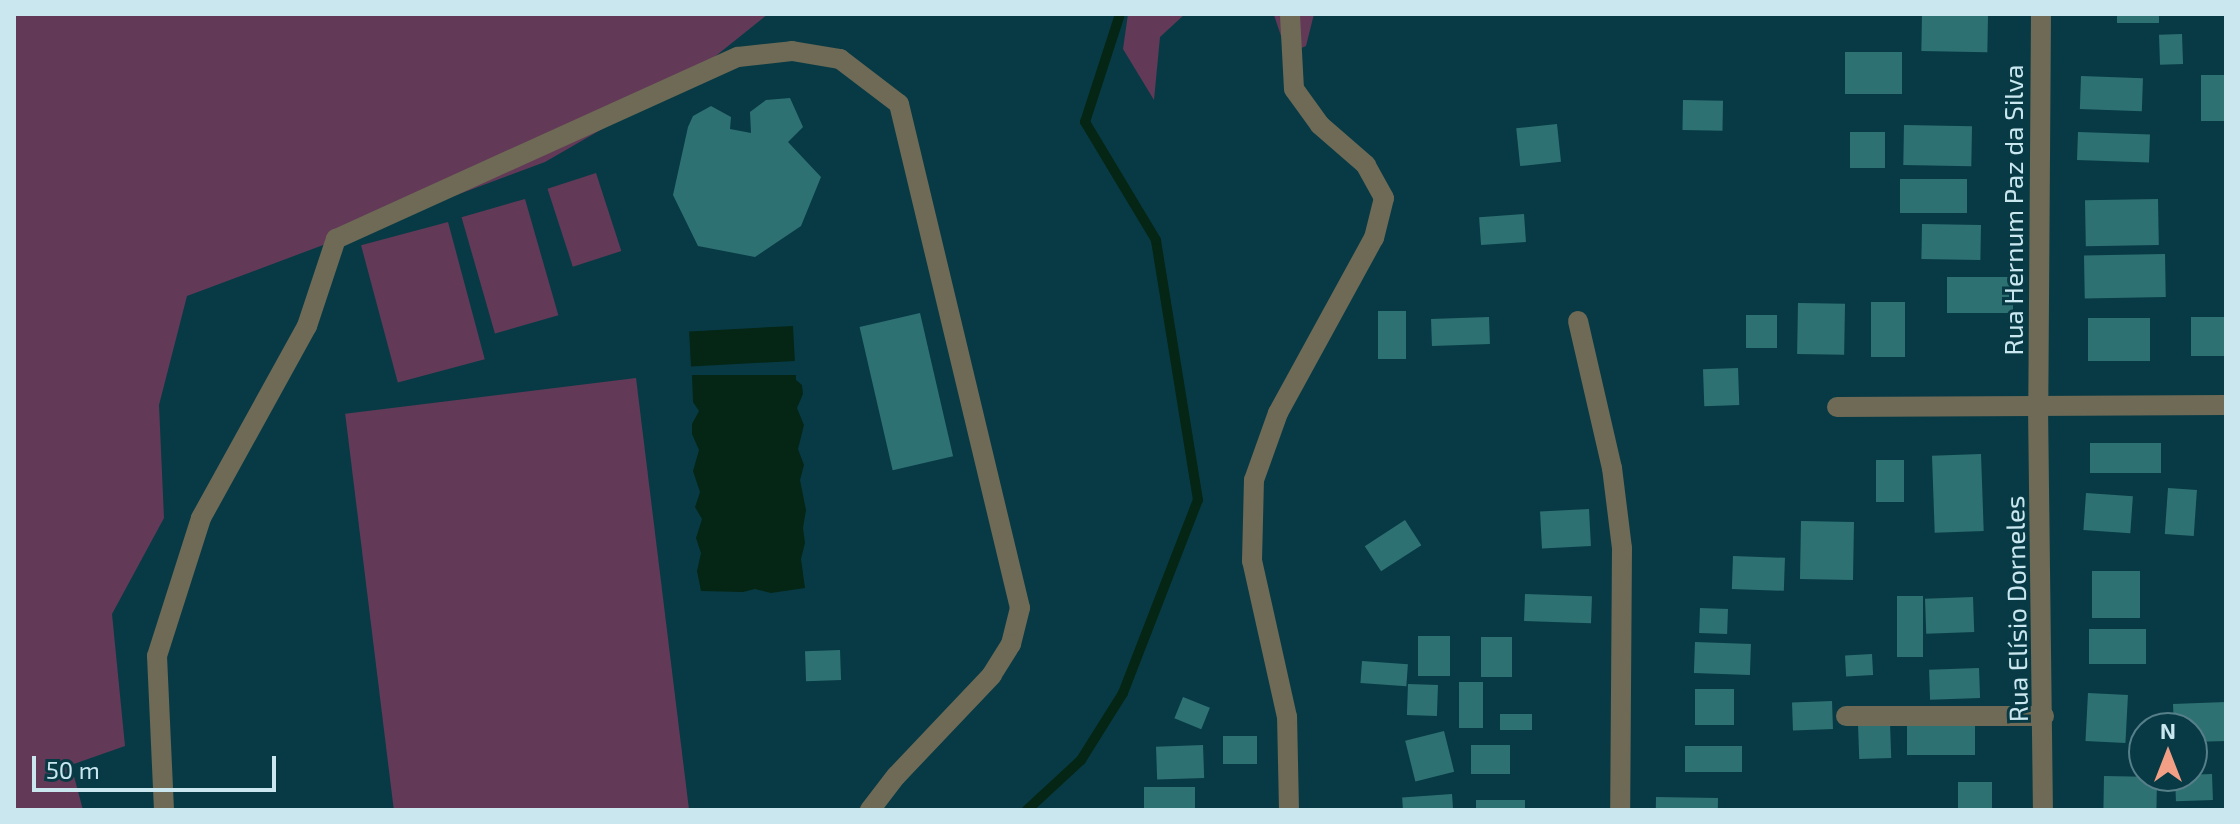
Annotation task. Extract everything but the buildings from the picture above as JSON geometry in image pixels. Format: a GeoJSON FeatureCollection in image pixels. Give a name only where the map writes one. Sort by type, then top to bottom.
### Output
{"type":"FeatureCollection","features":[{"type":"Feature","properties":{"kind":"street"},"geometry":{"type":"LineString","coordinates":[[1289,810],[1287,717],[1252,561],[1254,480],[1278,413],[1374,238],[1384,198],[1366,165],[1320,125],[1294,89],[1290,14]]}},
{"type":"Feature","properties":{"kind":"street","name":"Rua Hernum Paz da Silva"},"geometry":{"type":"LineString","coordinates":[[2038,406],[2041,14]]}},
{"type":"Feature","properties":{"kind":"street"},"geometry":{"type":"LineString","coordinates":[[164,810],[157,656],[201,518],[307,326],[336,239],[738,57],[792,51],[840,59],[899,104],[1020,608],[1011,644],[992,675],[896,776],[870,810]]}},
{"type":"Feature","properties":{"kind":"street"},"geometry":{"type":"LineString","coordinates":[[1578,321],[1612,468],[1622,548],[1620,810]]}},
{"type":"Feature","properties":{"kind":"street"},"geometry":{"type":"LineString","coordinates":[[1837,407],[2226,405]]}},
{"type":"Feature","properties":{"kind":"street","name":"Rua Elísio Dorneles"},"geometry":{"type":"LineString","coordinates":[[2038,406],[2043,810]]}},
{"type":"Feature","properties":{"kind":"street"},"geometry":{"type":"LineString","coordinates":[[1846,716],[2044,716]]}},
{"type":"Feature","properties":{"kind":"shaded area"},"geometry":{"type":"Polygon","coordinates":[[[14,14],[768,14],[682,83],[545,162],[187,296],[159,405],[164,518],[112,614],[125,746],[71,765],[83,810],[14,810],[14,14]]]}},
{"type":"Feature","properties":{"kind":"shaded area"},"geometry":{"type":"Polygon","coordinates":[[[1128,14],[1185,14],[1160,37],[1154,100],[1123,49],[1128,14]]]}},
{"type":"Feature","properties":{"kind":"shaded area"},"geometry":{"type":"Polygon","coordinates":[[[1270,14],[1314,14],[1306,46],[1287,54],[1274,15],[1270,14]]]}},
{"type":"Feature","properties":{"kind":"shaded area"},"geometry":{"type":"Polygon","coordinates":[[[596,173],[621,251],[573,267],[547,189],[596,173]]]}},
{"type":"Feature","properties":{"kind":"shaded area"},"geometry":{"type":"Polygon","coordinates":[[[525,199],[558,315],[495,334],[462,217],[525,199]]]}},
{"type":"Feature","properties":{"kind":"shaded area"},"geometry":{"type":"Polygon","coordinates":[[[448,222],[485,359],[398,382],[361,245],[448,222]]]}},
{"type":"Feature","properties":{"kind":"shaded area"},"geometry":{"type":"Polygon","coordinates":[[[793,326],[795,361],[691,366],[689,331],[793,326]]]}},
{"type":"Feature","properties":{"kind":"shaded area"},"geometry":{"type":"Polygon","coordinates":[[[692,375],[796,375],[796,380],[802,385],[803,394],[797,408],[804,425],[798,449],[804,465],[800,480],[806,510],[801,559],[805,588],[771,593],[755,589],[743,592],[701,591],[697,571],[701,553],[696,538],[702,519],[695,507],[700,492],[693,471],[699,450],[692,434],[692,424],[699,411],[693,402],[692,375]]]}},
{"type":"Feature","properties":{"kind":"shaded area"},"geometry":{"type":"Polygon","coordinates":[[[636,378],[689,810],[394,810],[345,414],[636,378]]]}},
{"type":"Feature","properties":{"kind":"waterway"},"geometry":{"type":"LineString","coordinates":[[1027,810],[1081,760],[1123,693],[1198,500],[1156,240],[1085,122],[1120,14]]}}]}
